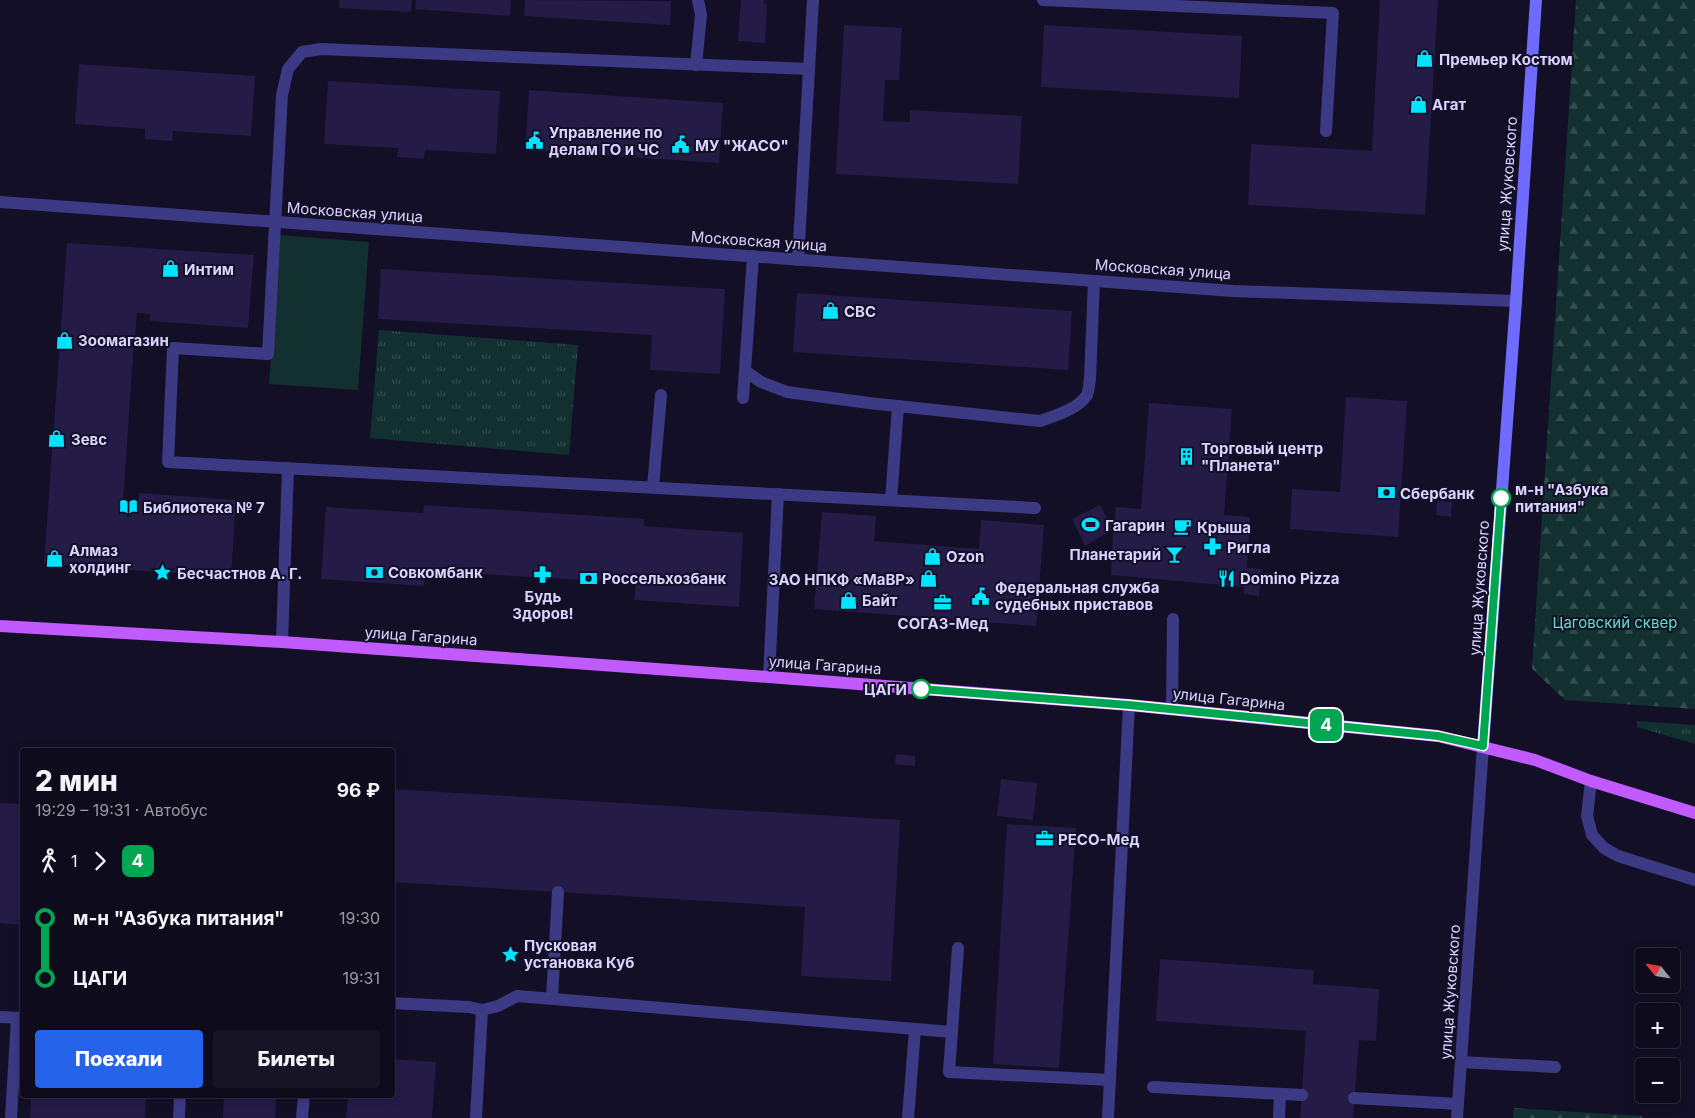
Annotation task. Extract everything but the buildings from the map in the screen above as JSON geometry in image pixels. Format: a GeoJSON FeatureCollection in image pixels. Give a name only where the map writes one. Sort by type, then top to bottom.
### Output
{"type":"FeatureCollection","features":[{"type":"Feature","properties":{"kind":"main road","name":"улица Жуковского"},"geometry":{"type":"LineString","coordinates":[[1483,746],[1536,0]]}},
{"type":"Feature","properties":{"kind":"main road","name":"улица Гагарина"},"geometry":{"type":"LineString","coordinates":[[0,626],[282,642],[769,677],[1129,705],[1438,736],[1535,760],[1695,813]]}},
{"type":"Feature","properties":{"kind":"street"},"geometry":{"type":"LineString","coordinates":[[696,64],[701,15],[698,0]]}},
{"type":"Feature","properties":{"kind":"street"},"geometry":{"type":"LineString","coordinates":[[798,260],[813,0]]}},
{"type":"Feature","properties":{"kind":"street"},"geometry":{"type":"LineString","coordinates":[[1044,0],[1250,4],[1333,13],[1326,131]]}},
{"type":"Feature","properties":{"kind":"street"},"geometry":{"type":"LineString","coordinates":[[809,69],[322,49],[302,52],[288,69],[282,95],[268,354],[173,348],[168,462],[1035,508]]}},
{"type":"Feature","properties":{"kind":"street","name":"Московская улица"},"geometry":{"type":"LineString","coordinates":[[0,202],[1233,291],[1516,301]]}},
{"type":"Feature","properties":{"kind":"street"},"geometry":{"type":"LineString","coordinates":[[743,398],[753,256]]}},
{"type":"Feature","properties":{"kind":"street"},"geometry":{"type":"LineString","coordinates":[[745,371],[761,382],[787,392],[1040,421],[1058,415],[1076,404],[1087,394],[1090,379],[1094,281]]}},
{"type":"Feature","properties":{"kind":"street"},"geometry":{"type":"LineString","coordinates":[[653,487],[661,395]]}},
{"type":"Feature","properties":{"kind":"street"},"geometry":{"type":"LineString","coordinates":[[891,500],[898,406]]}},
{"type":"Feature","properties":{"kind":"street"},"geometry":{"type":"LineString","coordinates":[[282,642],[288,468]]}},
{"type":"Feature","properties":{"kind":"street"},"geometry":{"type":"LineString","coordinates":[[769,677],[778,494]]}},
{"type":"Feature","properties":{"kind":"street"},"geometry":{"type":"LineString","coordinates":[[1172,710],[1173,620]]}},
{"type":"Feature","properties":{"kind":"street"},"geometry":{"type":"LineString","coordinates":[[1108,1118],[1129,705]]}},
{"type":"Feature","properties":{"kind":"street","name":"улица Жуковского"},"geometry":{"type":"LineString","coordinates":[[1457,1118],[1483,746]]}},
{"type":"Feature","properties":{"kind":"street"},"geometry":{"type":"LineString","coordinates":[[1591,780],[1587,816],[1592,835],[1604,848],[1618,856],[1695,880]]}},
{"type":"Feature","properties":{"kind":"street"},"geometry":{"type":"LineString","coordinates":[[552,998],[558,892]]}},
{"type":"Feature","properties":{"kind":"street"},"geometry":{"type":"LineString","coordinates":[[958,948],[949,1072],[1110,1080]]}},
{"type":"Feature","properties":{"kind":"street"},"geometry":{"type":"LineString","coordinates":[[395,1003],[469,1007],[482,1010],[498,1006],[517,996],[952,1032]]}},
{"type":"Feature","properties":{"kind":"street"},"geometry":{"type":"LineString","coordinates":[[476,1118],[482,1010]]}},
{"type":"Feature","properties":{"kind":"street"},"geometry":{"type":"LineString","coordinates":[[0,1017],[20,1018],[11,1118]]}},
{"type":"Feature","properties":{"kind":"street"},"geometry":{"type":"LineString","coordinates":[[908,1118],[915,1029]]}},
{"type":"Feature","properties":{"kind":"street"},"geometry":{"type":"LineString","coordinates":[[1461,1062],[1555,1067]]}},
{"type":"Feature","properties":{"kind":"street"},"geometry":{"type":"LineString","coordinates":[[1153,1087],[1302,1095]]}},
{"type":"Feature","properties":{"kind":"street"},"geometry":{"type":"LineString","coordinates":[[1278,1118],[1280,1094]]}},
{"type":"Feature","properties":{"kind":"street"},"geometry":{"type":"LineString","coordinates":[[179,1118],[180,1098]]}},
{"type":"Feature","properties":{"kind":"street"},"geometry":{"type":"LineString","coordinates":[[302,1118],[304,1098]]}},
{"type":"Feature","properties":{"kind":"street"},"geometry":{"type":"LineString","coordinates":[[1354,1098],[1458,1104]]}},
{"type":"Feature","properties":{"kind":"green space","name":"Цаговский сквер"},"geometry":{"type":"Polygon","coordinates":[[[1576,0],[1695,0],[1695,709],[1565,700],[1532,669],[1576,0]]]}},
{"type":"Feature","properties":{"kind":"green space"},"geometry":{"type":"Polygon","coordinates":[[[280,235],[369,242],[358,390],[269,384],[280,235]]]}},
{"type":"Feature","properties":{"kind":"green space"},"geometry":{"type":"Polygon","coordinates":[[[379,330],[578,345],[569,455],[370,438],[379,330]]]}},
{"type":"Feature","properties":{"kind":"green space"},"geometry":{"type":"Polygon","coordinates":[[[1637,721],[1695,725],[1695,744],[1637,727],[1637,721]]]}},
{"type":"Feature","properties":{"kind":"green space"},"geometry":{"type":"Polygon","coordinates":[[[1514,1108],[1642,1116],[1642,1118],[1513,1118],[1514,1108]]]}},
{"type":"Feature","properties":{"kind":"bus line","name":"4"},"geometry":{"type":"LineString","coordinates":[[921,689],[1129,705],[1438,736],[1483,746],[1501,498]]}},
{"type":"Feature","properties":{"kind":"place","name":"Премьер Костюм"},"geometry":{"type":"Point","coordinates":[1425,59]}},
{"type":"Feature","properties":{"kind":"place","name":"Агат"},"geometry":{"type":"Point","coordinates":[1418,104]}},
{"type":"Feature","properties":{"kind":"place","name":"Управление по делам ГО и ЧС"},"geometry":{"type":"Point","coordinates":[535,141]}},
{"type":"Feature","properties":{"kind":"place","name":"МУ \"ЖАСО\""},"geometry":{"type":"Point","coordinates":[681,145]}},
{"type":"Feature","properties":{"kind":"place","name":"Интим"},"geometry":{"type":"Point","coordinates":[170,269]}},
{"type":"Feature","properties":{"kind":"place","name":"СВС"},"geometry":{"type":"Point","coordinates":[830,311]}},
{"type":"Feature","properties":{"kind":"place","name":"Зоомагазин"},"geometry":{"type":"Point","coordinates":[64,340]}},
{"type":"Feature","properties":{"kind":"place","name":"Зевс"},"geometry":{"type":"Point","coordinates":[57,439]}},
{"type":"Feature","properties":{"kind":"place","name":"Торговый центр \"Планета\""},"geometry":{"type":"Point","coordinates":[1187,457]}},
{"type":"Feature","properties":{"kind":"place","name":"Сбербанк"},"geometry":{"type":"Point","coordinates":[1386,493]}},
{"type":"Feature","properties":{"kind":"place","name":"м-н \"Азбука питания\""},"geometry":{"type":"Point","coordinates":[1501,498]}},
{"type":"Feature","properties":{"kind":"place","name":"Библиотека № 7"},"geometry":{"type":"Point","coordinates":[129,507]}},
{"type":"Feature","properties":{"kind":"place","name":"Гагарин"},"geometry":{"type":"Point","coordinates":[1091,525]}},
{"type":"Feature","properties":{"kind":"place","name":"Крыша"},"geometry":{"type":"Point","coordinates":[1183,527]}},
{"type":"Feature","properties":{"kind":"place","name":"Ригла"},"geometry":{"type":"Point","coordinates":[1213,547]}},
{"type":"Feature","properties":{"kind":"place","name":"Планетарий"},"geometry":{"type":"Point","coordinates":[1175,554]}},
{"type":"Feature","properties":{"kind":"place","name":"Ozon"},"geometry":{"type":"Point","coordinates":[932,556]}},
{"type":"Feature","properties":{"kind":"place","name":"Алмаз холдинг"},"geometry":{"type":"Point","coordinates":[55,559]}},
{"type":"Feature","properties":{"kind":"place","name":"Совкомбанк"},"geometry":{"type":"Point","coordinates":[374,572]}},
{"type":"Feature","properties":{"kind":"place","name":"Бесчастнов А. Г."},"geometry":{"type":"Point","coordinates":[163,573]}},
{"type":"Feature","properties":{"kind":"place","name":"Будь Здоров!"},"geometry":{"type":"Point","coordinates":[543,575]}},
{"type":"Feature","properties":{"kind":"place","name":"Россельхозбанк"},"geometry":{"type":"Point","coordinates":[588,578]}},
{"type":"Feature","properties":{"kind":"place","name":"Domino Pizza"},"geometry":{"type":"Point","coordinates":[1226,578]}},
{"type":"Feature","properties":{"kind":"place","name":"ЗАО НПКФ «МаВР»"},"geometry":{"type":"Point","coordinates":[929,579]}},
{"type":"Feature","properties":{"kind":"place","name":"Федеральная служба судебных приставов"},"geometry":{"type":"Point","coordinates":[981,596]}},
{"type":"Feature","properties":{"kind":"place","name":"Байт"},"geometry":{"type":"Point","coordinates":[848,600]}},
{"type":"Feature","properties":{"kind":"place","name":"СОГАЗ-Мед"},"geometry":{"type":"Point","coordinates":[943,602]}},
{"type":"Feature","properties":{"kind":"place","name":"ЦАГИ"},"geometry":{"type":"Point","coordinates":[921,689]}},
{"type":"Feature","properties":{"kind":"place","name":"РЕСО-Мед"},"geometry":{"type":"Point","coordinates":[1044,839]}},
{"type":"Feature","properties":{"kind":"place","name":"Пусковая установка Куб"},"geometry":{"type":"Point","coordinates":[510,954]}}]}
